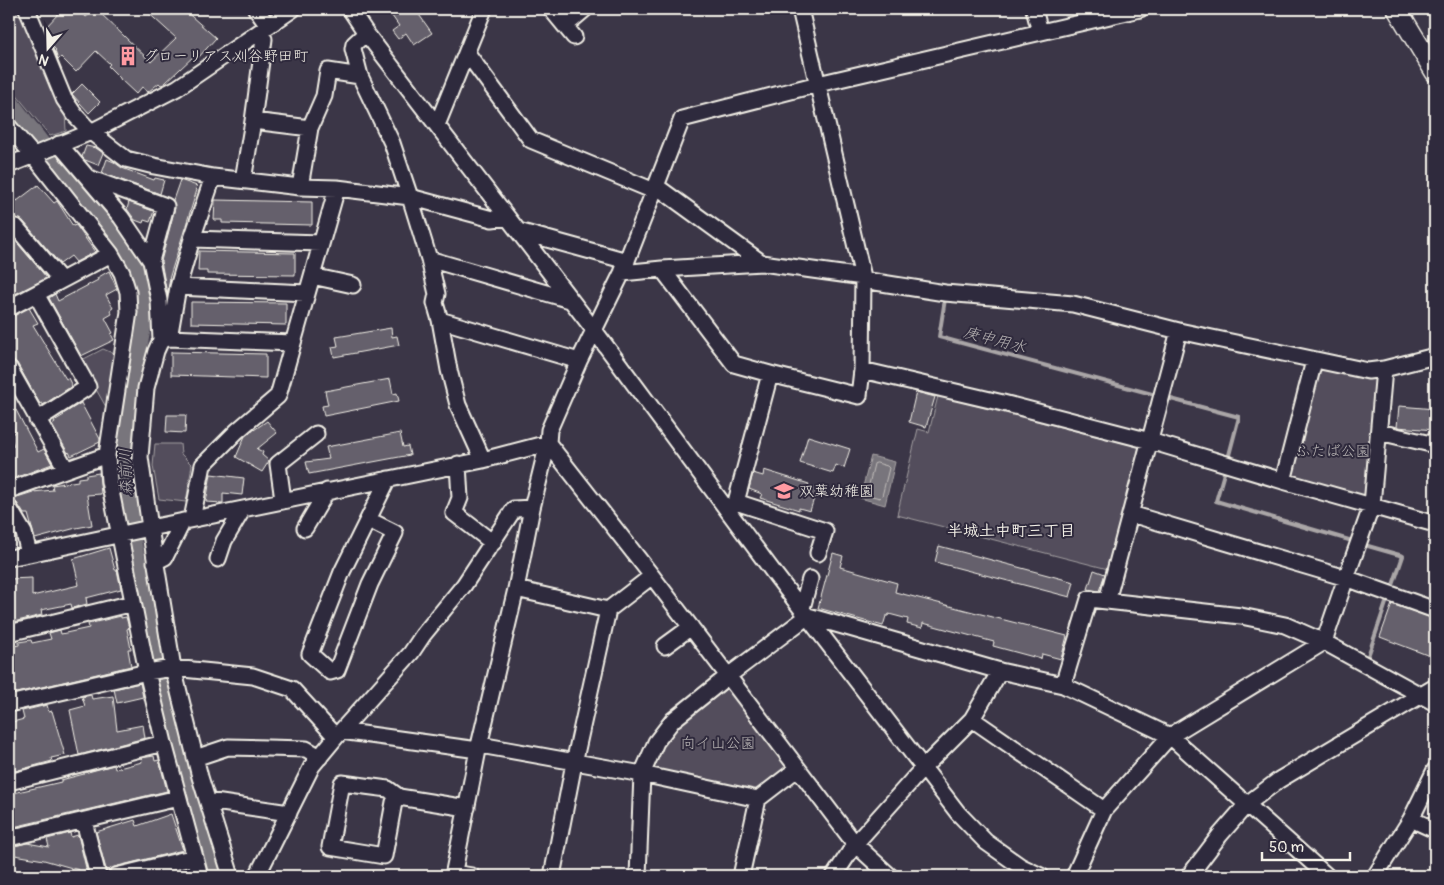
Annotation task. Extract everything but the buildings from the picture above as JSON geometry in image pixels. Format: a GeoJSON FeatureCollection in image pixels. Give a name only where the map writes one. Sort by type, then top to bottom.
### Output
{"type":"FeatureCollection","features":[{"type":"Feature","properties":{"kind":"main road"},"geometry":{"type":"LineString","coordinates":[[1397,9],[1433,64]]}},
{"type":"Feature","properties":{"kind":"street"},"geometry":{"type":"LineString","coordinates":[[27,9],[64,99],[75,115],[91,132],[126,158],[154,166],[213,177],[300,187],[337,188],[410,197],[492,219],[507,217]]}},
{"type":"Feature","properties":{"kind":"street"},"geometry":{"type":"LineString","coordinates":[[9,165],[91,132],[176,88],[262,19],[293,9]]}},
{"type":"Feature","properties":{"kind":"street"},"geometry":{"type":"LineString","coordinates":[[350,9],[366,33],[570,300],[732,505],[805,612],[958,813],[986,842],[1020,866],[1041,876]]}},
{"type":"Feature","properties":{"kind":"street"},"geometry":{"type":"LineString","coordinates":[[437,124],[484,9]]}},
{"type":"Feature","properties":{"kind":"street"},"geometry":{"type":"LineString","coordinates":[[551,9],[569,31],[585,9]]}},
{"type":"Feature","properties":{"kind":"street"},"geometry":{"type":"LineString","coordinates":[[662,269],[734,364],[859,396],[862,370],[863,279],[800,9]]}},
{"type":"Feature","properties":{"kind":"street"},"geometry":{"type":"LineString","coordinates":[[1034,9],[1040,32]]}},
{"type":"Feature","properties":{"kind":"street"},"geometry":{"type":"LineString","coordinates":[[472,876],[454,875],[479,747],[516,589],[532,508],[548,443],[549,430],[579,361],[625,267],[682,119],[818,84],[1140,9]]}},
{"type":"Feature","properties":{"kind":"street"},"geometry":{"type":"LineString","coordinates":[[243,180],[253,121],[262,19]]}},
{"type":"Feature","properties":{"kind":"street"},"geometry":{"type":"LineString","coordinates":[[366,33],[354,44],[353,49],[360,76],[392,143],[410,197],[429,259],[437,294],[434,303],[440,320],[448,370],[458,405],[483,460]]}},
{"type":"Feature","properties":{"kind":"street"},"geometry":{"type":"LineString","coordinates":[[466,53],[530,140],[655,188],[762,263]]}},
{"type":"Feature","properties":{"kind":"street"},"geometry":{"type":"LineString","coordinates":[[300,187],[310,128],[324,96],[328,71],[360,76]]}},
{"type":"Feature","properties":{"kind":"street"},"geometry":{"type":"LineString","coordinates":[[253,121],[310,128]]}},
{"type":"Feature","properties":{"kind":"street"},"geometry":{"type":"LineString","coordinates":[[9,127],[111,254],[122,273],[128,292],[129,312],[107,455],[109,481],[147,672],[178,798],[200,876]]}},
{"type":"Feature","properties":{"kind":"street"},"geometry":{"type":"LineString","coordinates":[[58,144],[121,217],[151,261],[165,339]]}},
{"type":"Feature","properties":{"kind":"street"},"geometry":{"type":"LineString","coordinates":[[87,177],[166,206],[151,261]]}},
{"type":"Feature","properties":{"kind":"street"},"geometry":{"type":"LineString","coordinates":[[213,177],[192,239],[165,339],[156,351],[146,388],[140,457],[173,668],[195,758],[231,876]]}},
{"type":"Feature","properties":{"kind":"street"},"geometry":{"type":"LineString","coordinates":[[155,562],[165,557],[187,520],[203,465],[237,431],[278,396],[337,188]]}},
{"type":"Feature","properties":{"kind":"street"},"geometry":{"type":"LineString","coordinates":[[9,231],[16,227],[61,280]]}},
{"type":"Feature","properties":{"kind":"street"},"geometry":{"type":"LineString","coordinates":[[518,231],[625,267],[662,269],[762,263],[945,293],[1073,304],[1179,331],[1368,371],[1384,370],[1435,356]]}},
{"type":"Feature","properties":{"kind":"street"},"geometry":{"type":"LineString","coordinates":[[192,239],[321,242]]}},
{"type":"Feature","properties":{"kind":"street"},"geometry":{"type":"LineString","coordinates":[[9,308],[111,254]]}},
{"type":"Feature","properties":{"kind":"street"},"geometry":{"type":"LineString","coordinates":[[429,259],[570,300]]}},
{"type":"Feature","properties":{"kind":"street"},"geometry":{"type":"LineString","coordinates":[[312,276],[353,285]]}},
{"type":"Feature","properties":{"kind":"street"},"geometry":{"type":"LineString","coordinates":[[178,287],[307,293]]}},
{"type":"Feature","properties":{"kind":"street"},"geometry":{"type":"LineString","coordinates":[[36,294],[88,387],[37,420]]}},
{"type":"Feature","properties":{"kind":"street"},"geometry":{"type":"LineString","coordinates":[[440,320],[579,361]]}},
{"type":"Feature","properties":{"kind":"street"},"geometry":{"type":"LineString","coordinates":[[1107,601],[1179,331]]}},
{"type":"Feature","properties":{"kind":"street"},"geometry":{"type":"LineString","coordinates":[[165,339],[293,343]]}},
{"type":"Feature","properties":{"kind":"street"},"geometry":{"type":"LineString","coordinates":[[1283,481],[1314,361]]}},
{"type":"Feature","properties":{"kind":"street"},"geometry":{"type":"LineString","coordinates":[[9,368],[66,469]]}},
{"type":"Feature","properties":{"kind":"street"},"geometry":{"type":"LineString","coordinates":[[862,370],[1003,403],[1150,441],[1435,524]]}},
{"type":"Feature","properties":{"kind":"street"},"geometry":{"type":"LineString","coordinates":[[1074,876],[1104,810],[1170,736],[1324,642],[1372,505],[1384,370]]}},
{"type":"Feature","properties":{"kind":"street"},"geometry":{"type":"LineString","coordinates":[[732,505],[770,374]]}},
{"type":"Feature","properties":{"kind":"street"},"geometry":{"type":"LineString","coordinates":[[1379,432],[1435,445]]}},
{"type":"Feature","properties":{"kind":"street"},"geometry":{"type":"LineString","coordinates":[[283,500],[278,464],[316,434]]}},
{"type":"Feature","properties":{"kind":"street"},"geometry":{"type":"LineString","coordinates":[[9,558],[483,460],[548,443]]}},
{"type":"Feature","properties":{"kind":"street"},"geometry":{"type":"LineString","coordinates":[[548,443],[652,576],[855,844],[890,876]]}},
{"type":"Feature","properties":{"kind":"street"},"geometry":{"type":"LineString","coordinates":[[9,490],[107,455]]}},
{"type":"Feature","properties":{"kind":"street"},"geometry":{"type":"LineString","coordinates":[[458,464],[460,498],[454,513],[493,543]]}},
{"type":"Feature","properties":{"kind":"street"},"geometry":{"type":"LineString","coordinates":[[369,520],[395,533],[370,584],[337,670],[330,672],[310,654],[342,572],[388,479]]}},
{"type":"Feature","properties":{"kind":"street"},"geometry":{"type":"LineString","coordinates":[[305,528],[327,491]]}},
{"type":"Feature","properties":{"kind":"street"},"geometry":{"type":"LineString","coordinates":[[732,505],[825,531],[818,553]]}},
{"type":"Feature","properties":{"kind":"street"},"geometry":{"type":"LineString","coordinates":[[9,508],[24,533],[29,554]]}},
{"type":"Feature","properties":{"kind":"street"},"geometry":{"type":"LineString","coordinates":[[257,876],[312,766],[412,654],[423,635],[464,585],[514,510],[532,508]]}},
{"type":"Feature","properties":{"kind":"street"},"geometry":{"type":"LineString","coordinates":[[218,559],[224,541],[243,509]]}},
{"type":"Feature","properties":{"kind":"street"},"geometry":{"type":"LineString","coordinates":[[1131,514],[1346,578],[1435,610]]}},
{"type":"Feature","properties":{"kind":"street"},"geometry":{"type":"LineString","coordinates":[[552,876],[574,763],[608,610],[652,576]]}},
{"type":"Feature","properties":{"kind":"street"},"geometry":{"type":"LineString","coordinates":[[638,876],[642,774],[656,742],[673,720],[805,612],[810,580]]}},
{"type":"Feature","properties":{"kind":"street"},"geometry":{"type":"LineString","coordinates":[[516,589],[608,610]]}},
{"type":"Feature","properties":{"kind":"street"},"geometry":{"type":"LineString","coordinates":[[1063,685],[1089,599],[1241,616],[1285,626],[1324,642],[1435,703]]}},
{"type":"Feature","properties":{"kind":"street"},"geometry":{"type":"LineString","coordinates":[[9,633],[133,603]]}},
{"type":"Feature","properties":{"kind":"street"},"geometry":{"type":"LineString","coordinates":[[805,612],[1000,671],[1063,685],[1170,736],[1327,876]]}},
{"type":"Feature","properties":{"kind":"street"},"geometry":{"type":"LineString","coordinates":[[665,646],[691,627]]}},
{"type":"Feature","properties":{"kind":"street"},"geometry":{"type":"LineString","coordinates":[[9,704],[147,672],[173,668],[252,676],[292,689],[339,734],[479,747],[642,774],[758,799]]}},
{"type":"Feature","properties":{"kind":"street"},"geometry":{"type":"LineString","coordinates":[[834,876],[855,844],[924,768],[972,719],[1000,671]]}},
{"type":"Feature","properties":{"kind":"street"},"geometry":{"type":"LineString","coordinates":[[1189,876],[1220,835],[1247,804],[1279,780],[1435,687]]}},
{"type":"Feature","properties":{"kind":"street"},"geometry":{"type":"LineString","coordinates":[[972,719],[1104,810]]}},
{"type":"Feature","properties":{"kind":"street"},"geometry":{"type":"LineString","coordinates":[[9,782],[164,743]]}},
{"type":"Feature","properties":{"kind":"street"},"geometry":{"type":"LineString","coordinates":[[195,758],[228,747],[306,749],[320,757]]}},
{"type":"Feature","properties":{"kind":"street"},"geometry":{"type":"LineString","coordinates":[[741,876],[758,799],[797,769]]}},
{"type":"Feature","properties":{"kind":"street"},"geometry":{"type":"LineString","coordinates":[[1375,876],[1411,819],[1435,770]]}},
{"type":"Feature","properties":{"kind":"street"},"geometry":{"type":"LineString","coordinates":[[399,797],[394,802],[384,856],[330,847],[342,783],[388,789],[399,797],[467,808]]}},
{"type":"Feature","properties":{"kind":"street"},"geometry":{"type":"LineString","coordinates":[[9,838],[178,798]]}},
{"type":"Feature","properties":{"kind":"street"},"geometry":{"type":"LineString","coordinates":[[208,801],[289,813]]}},
{"type":"Feature","properties":{"kind":"street"},"geometry":{"type":"LineString","coordinates":[[1411,819],[1435,830]]}},
{"type":"Feature","properties":{"kind":"street"},"geometry":{"type":"LineString","coordinates":[[84,820],[98,876]]}},
{"type":"Feature","properties":{"kind":"street"},"geometry":{"type":"LineString","coordinates":[[116,876],[194,857]]}},
{"type":"Feature","properties":{"kind":"green space"},"geometry":{"type":"Polygon","coordinates":[[[9,9],[22,9],[65,113],[66,131],[50,136],[9,86],[9,9]]]}},
{"type":"Feature","properties":{"kind":"green space"},"geometry":{"type":"Polygon","coordinates":[[[103,349],[115,354],[106,407],[80,361],[103,349]]]}},
{"type":"Feature","properties":{"kind":"green space","name":"ふたば公園"},"geometry":{"type":"Polygon","coordinates":[[[1322,368],[1376,377],[1365,494],[1360,497],[1293,477],[1290,472],[1317,371],[1322,368]]]}},
{"type":"Feature","properties":{"kind":"green space"},"geometry":{"type":"Polygon","coordinates":[[[938,396],[1139,447],[1108,569],[897,515],[918,429],[929,432],[938,396]]]}},
{"type":"Feature","properties":{"kind":"green space"},"geometry":{"type":"Polygon","coordinates":[[[155,444],[180,444],[181,454],[192,465],[186,502],[159,499],[153,466],[155,444]]]}},
{"type":"Feature","properties":{"kind":"green space","name":"向イ山公園"},"geometry":{"type":"Polygon","coordinates":[[[727,686],[789,768],[757,792],[649,770],[660,744],[677,723],[727,686]]]}},
{"type":"Feature","properties":{"kind":"water"},"geometry":{"type":"Polygon","coordinates":[[[871,456],[895,462],[885,505],[860,498],[871,456]]]}},
{"type":"Feature","properties":{"kind":"waterway","name":"森前川"},"geometry":{"type":"LineString","coordinates":[[9,104],[53,162],[88,200],[139,273],[144,294],[144,311],[134,360],[133,386],[122,456],[131,543],[161,682],[212,876]]}},
{"type":"Feature","properties":{"kind":"waterway","name":"庚申用水"},"geometry":{"type":"LineString","coordinates":[[941,299],[945,299],[939,337],[1152,394]]}},
{"type":"Feature","properties":{"kind":"waterway","name":"庚申用水"},"geometry":{"type":"LineString","coordinates":[[1171,399],[1239,417],[1229,455]]}},
{"type":"Feature","properties":{"kind":"waterway","name":"庚申用水"},"geometry":{"type":"LineString","coordinates":[[1224,473],[1216,501],[1349,540]]}},
{"type":"Feature","properties":{"kind":"waterway","name":"庚申用水"},"geometry":{"type":"LineString","coordinates":[[1368,546],[1403,556],[1393,585]]}},
{"type":"Feature","properties":{"kind":"waterway","name":"庚申用水"},"geometry":{"type":"LineString","coordinates":[[1367,659],[1386,603]]}},
{"type":"Feature","properties":{"kind":"waterway","name":"庚申用水"},"geometry":{"type":"LineString","coordinates":[[1381,682],[1400,692]]}},
{"type":"Feature","properties":{"kind":"place","name":"グローリアス刈谷野田町"},"geometry":{"type":"Point","coordinates":[128,56]}},
{"type":"Feature","properties":{"kind":"place","name":"双葉幼稚園"},"geometry":{"type":"Point","coordinates":[784,491]}},
{"type":"Feature","properties":{"kind":"district","name":"半城土中町三丁目"},"geometry":{"type":"Point","coordinates":[1011,530]}}]}
